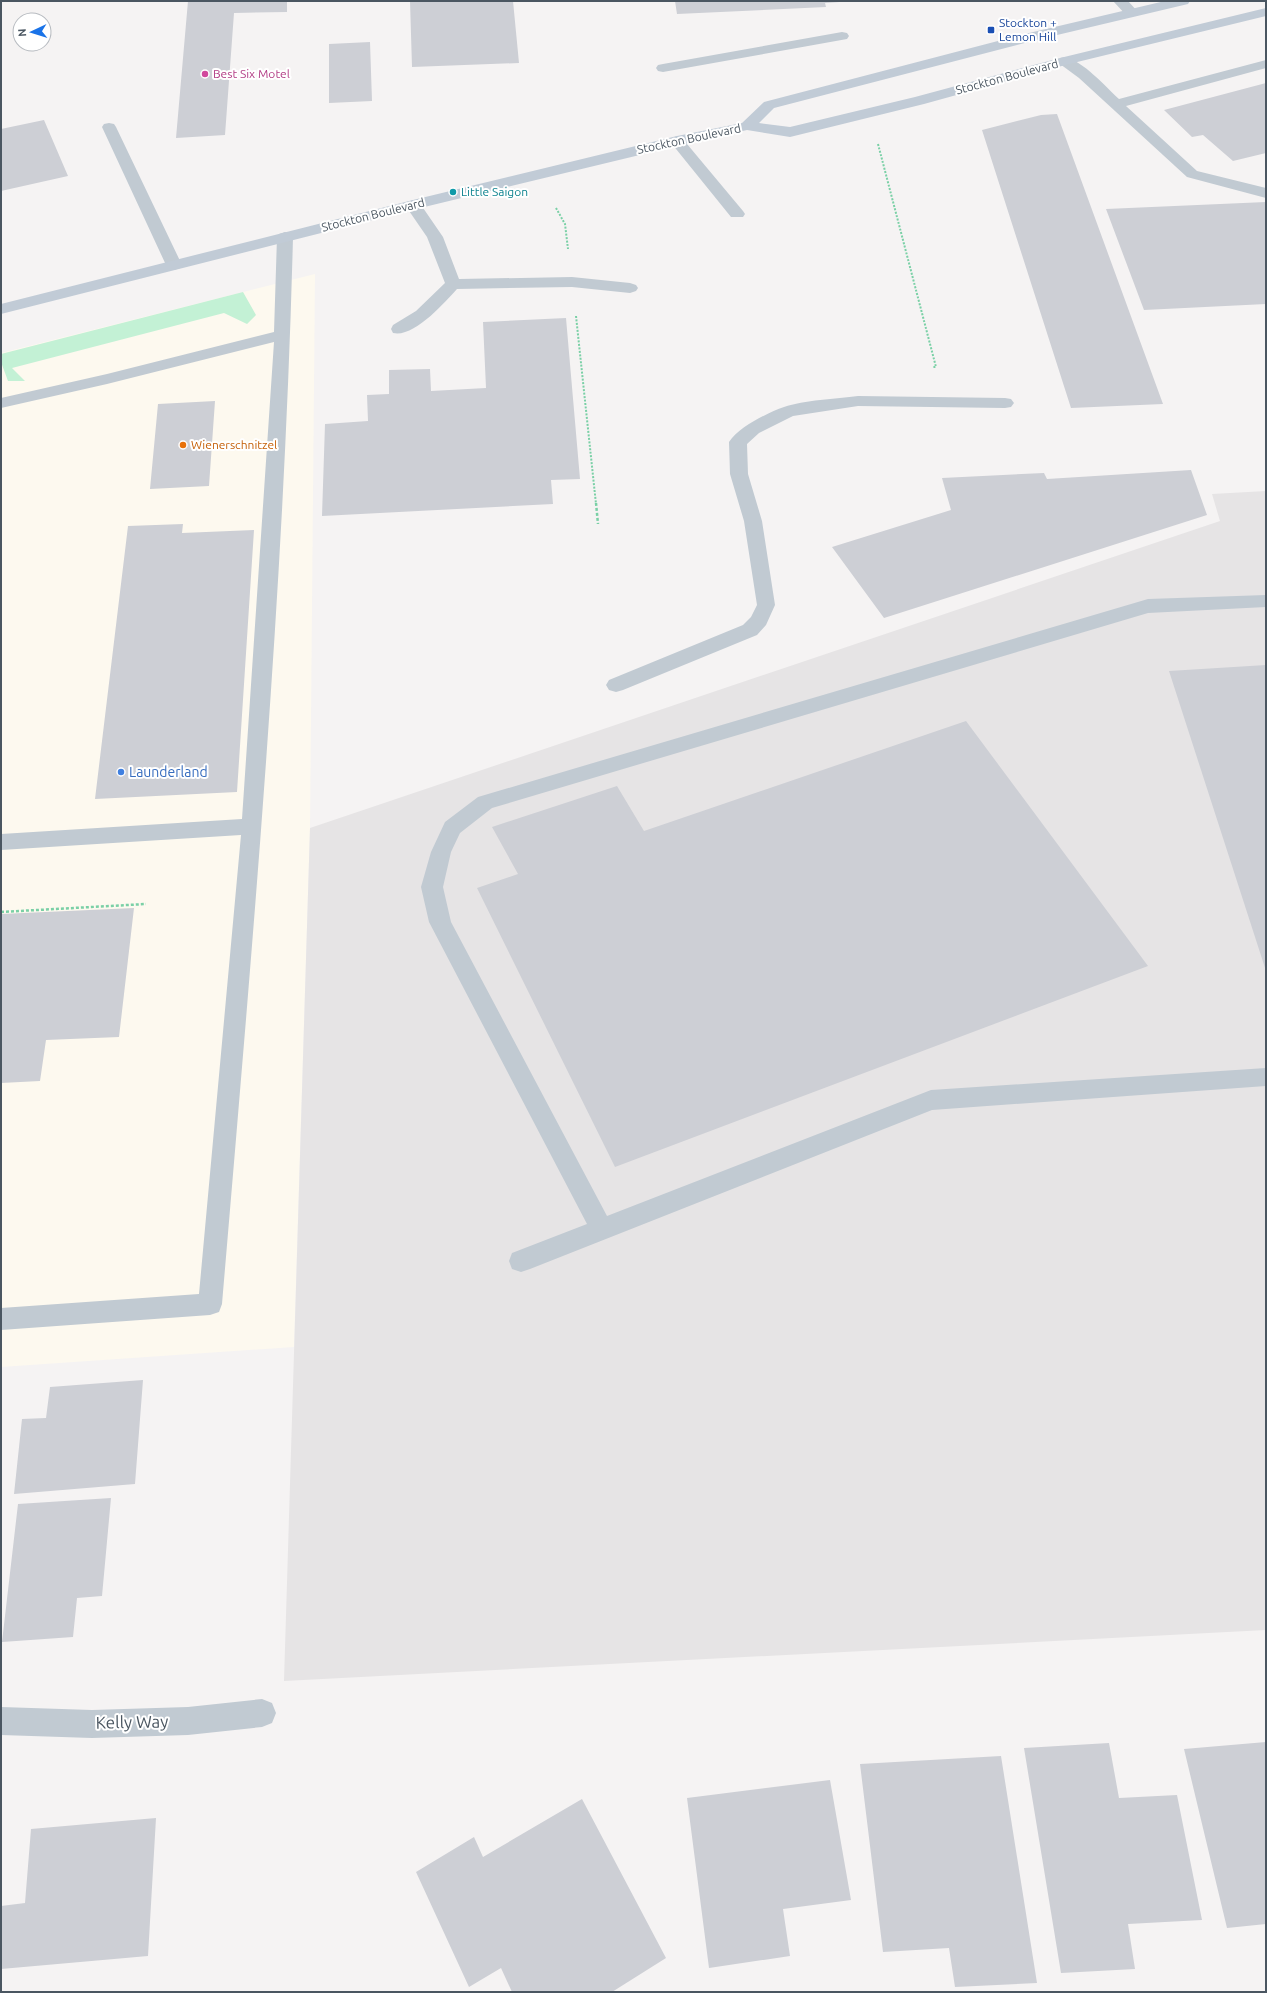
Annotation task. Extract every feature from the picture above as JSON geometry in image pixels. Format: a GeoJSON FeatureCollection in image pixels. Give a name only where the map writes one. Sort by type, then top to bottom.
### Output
{"type":"FeatureCollection","features":[{"type":"Feature","properties":{"kind":"main road","name":"Stockton Boulevard"},"geometry":{"type":"LineString","coordinates":[[747,126],[769,106],[1183,1]]}},
{"type":"Feature","properties":{"kind":"main road","name":"Stockton Boulevard"},"geometry":{"type":"LineString","coordinates":[[1,309],[413,205],[677,141],[747,126],[790,132],[919,101],[1066,61],[1266,12]]}},
{"type":"Feature","properties":{"kind":"street"},"geometry":{"type":"LineString","coordinates":[[1120,1],[1132,13]]}},
{"type":"Feature","properties":{"kind":"street"},"geometry":{"type":"LineString","coordinates":[[663,68],[842,36]]}},
{"type":"Feature","properties":{"kind":"street"},"geometry":{"type":"LineString","coordinates":[[1066,61],[1084,75],[1192,174],[1266,193]]}},
{"type":"Feature","properties":{"kind":"street"},"geometry":{"type":"LineString","coordinates":[[1116,104],[1266,64]]}},
{"type":"Feature","properties":{"kind":"street"},"geometry":{"type":"LineString","coordinates":[[109,127],[174,265]]}},
{"type":"Feature","properties":{"kind":"street"},"geometry":{"type":"LineString","coordinates":[[677,141],[736,214]]}},
{"type":"Feature","properties":{"kind":"street"},"geometry":{"type":"LineString","coordinates":[[413,205],[435,237],[454,284]]}},
{"type":"Feature","properties":{"kind":"street"},"geometry":{"type":"LineString","coordinates":[[1,1319],[210,1304],[252,826],[281,380],[281,335],[285,237]]}},
{"type":"Feature","properties":{"kind":"street"},"geometry":{"type":"LineString","coordinates":[[399,330],[422,315],[454,284],[572,282],[630,288]]}},
{"type":"Feature","properties":{"kind":"street"},"geometry":{"type":"LineString","coordinates":[[1,403],[107,379],[281,335]]}},
{"type":"Feature","properties":{"kind":"street"},"geometry":{"type":"LineString","coordinates":[[616,685],[750,630],[759,620],[766,604],[753,522],[739,474],[738,442],[753,429],[789,411],[858,401],[1005,403]]}},
{"type":"Feature","properties":{"kind":"street"},"geometry":{"type":"LineString","coordinates":[[602,1230],[440,922],[432,887],[441,852],[452,828],[485,802],[1148,606],[1266,601]]}},
{"type":"Feature","properties":{"kind":"street"},"geometry":{"type":"LineString","coordinates":[[1,842],[252,826]]}},
{"type":"Feature","properties":{"kind":"street"},"geometry":{"type":"LineString","coordinates":[[521,1261],[931,1100],[1266,1077]]}},
{"type":"Feature","properties":{"kind":"street","name":"Kelly Way"},"geometry":{"type":"LineString","coordinates":[[1,1721],[92,1724],[188,1721],[262,1713]]}},
{"type":"Feature","properties":{"kind":"path"},"geometry":{"type":"LineString","coordinates":[[878,143],[936,367],[928,367]]}},
{"type":"Feature","properties":{"kind":"path"},"geometry":{"type":"LineString","coordinates":[[556,208],[565,224],[598,524]]}},
{"type":"Feature","properties":{"kind":"path"},"geometry":{"type":"LineString","coordinates":[[1,912],[146,904]]}},
{"type":"Feature","properties":{"kind":"shaded area"},"geometry":{"type":"Polygon","coordinates":[[[315,274],[310,828],[294,1347],[1,1367],[1,353],[315,274]]]}},
{"type":"Feature","properties":{"kind":"shaded area"},"geometry":{"type":"Polygon","coordinates":[[[1266,491],[1266,1630],[284,1681],[310,828],[1220,521],[1212,494],[1266,491]]]}},
{"type":"Feature","properties":{"kind":"green space"},"geometry":{"type":"Polygon","coordinates":[[[243,292],[256,315],[247,324],[224,313],[12,368],[25,381],[8,381],[1,362],[1,354],[243,292]]]}},
{"type":"Feature","properties":{"kind":"building","name":"Best Six Motel"},"geometry":{"type":"Polygon","coordinates":[[[188,1],[287,1],[287,12],[234,13],[225,135],[176,138],[188,1]]]}},
{"type":"Feature","properties":{"kind":"building"},"geometry":{"type":"Polygon","coordinates":[[[410,1],[513,1],[519,63],[412,67],[410,1]]]}},
{"type":"Feature","properties":{"kind":"building"},"geometry":{"type":"Polygon","coordinates":[[[675,1],[840,2],[825,3],[826,7],[677,14],[675,1]]]}},
{"type":"Feature","properties":{"kind":"building"},"geometry":{"type":"Polygon","coordinates":[[[370,42],[372,101],[329,103],[329,44],[370,42]]]}},
{"type":"Feature","properties":{"kind":"building"},"geometry":{"type":"Polygon","coordinates":[[[1266,83],[1266,153],[1233,161],[1203,135],[1192,137],[1164,110],[1266,83]]]}},
{"type":"Feature","properties":{"kind":"building"},"geometry":{"type":"Polygon","coordinates":[[[1057,114],[1163,404],[1071,408],[982,130],[1041,115],[1057,114]]]}},
{"type":"Feature","properties":{"kind":"building"},"geometry":{"type":"Polygon","coordinates":[[[44,120],[68,176],[1,191],[1,129],[44,120]]]}},
{"type":"Feature","properties":{"kind":"building"},"geometry":{"type":"Polygon","coordinates":[[[1266,202],[1266,304],[1144,310],[1106,209],[1266,202]]]}},
{"type":"Feature","properties":{"kind":"building"},"geometry":{"type":"Polygon","coordinates":[[[566,318],[580,479],[551,480],[553,504],[322,516],[325,424],[368,421],[367,395],[389,394],[389,370],[430,369],[431,391],[486,388],[483,322],[566,318]]]}},
{"type":"Feature","properties":{"kind":"building","name":"Wienerschnitzel"},"geometry":{"type":"Polygon","coordinates":[[[215,401],[209,486],[150,489],[158,404],[215,401]]]}},
{"type":"Feature","properties":{"kind":"building"},"geometry":{"type":"Polygon","coordinates":[[[1191,470],[1207,515],[884,618],[832,547],[951,510],[942,478],[1044,473],[1047,479],[1191,470]]]}},
{"type":"Feature","properties":{"kind":"building"},"geometry":{"type":"Polygon","coordinates":[[[183,524],[182,533],[254,530],[237,792],[95,799],[128,526],[183,524]]]}},
{"type":"Feature","properties":{"kind":"building"},"geometry":{"type":"Polygon","coordinates":[[[1266,665],[1266,971],[1169,671],[1266,665]]]}},
{"type":"Feature","properties":{"kind":"building"},"geometry":{"type":"Polygon","coordinates":[[[966,721],[1148,966],[615,1167],[477,888],[518,874],[492,827],[617,786],[644,831],[966,721]]]}},
{"type":"Feature","properties":{"kind":"building"},"geometry":{"type":"Polygon","coordinates":[[[134,908],[119,1037],[46,1040],[40,1081],[1,1083],[1,914],[134,908]]]}},
{"type":"Feature","properties":{"kind":"building"},"geometry":{"type":"Polygon","coordinates":[[[143,1380],[135,1484],[14,1494],[22,1419],[46,1418],[50,1387],[143,1380]]]}},
{"type":"Feature","properties":{"kind":"building"},"geometry":{"type":"Polygon","coordinates":[[[111,1498],[102,1596],[77,1598],[73,1637],[2,1642],[18,1504],[111,1498]]]}},
{"type":"Feature","properties":{"kind":"building"},"geometry":{"type":"Polygon","coordinates":[[[1266,1742],[1266,1924],[1227,1928],[1184,1749],[1266,1742]]]}},
{"type":"Feature","properties":{"kind":"building"},"geometry":{"type":"Polygon","coordinates":[[[1109,1743],[1119,1798],[1177,1795],[1202,1920],[1128,1924],[1135,1969],[1061,1973],[1024,1748],[1109,1743]]]}},
{"type":"Feature","properties":{"kind":"building"},"geometry":{"type":"Polygon","coordinates":[[[1001,1756],[1037,1983],[955,1987],[949,1948],[883,1952],[860,1764],[1001,1756]]]}},
{"type":"Feature","properties":{"kind":"building"},"geometry":{"type":"Polygon","coordinates":[[[830,1780],[851,1900],[783,1909],[790,1956],[709,1968],[687,1798],[830,1780]]]}},
{"type":"Feature","properties":{"kind":"building"},"geometry":{"type":"Polygon","coordinates":[[[582,1799],[666,1958],[612,1992],[512,1992],[501,1968],[469,1987],[416,1872],[474,1837],[483,1857],[582,1799]]]}},
{"type":"Feature","properties":{"kind":"building"},"geometry":{"type":"Polygon","coordinates":[[[156,1818],[148,1956],[1,1969],[1,1906],[25,1903],[31,1829],[156,1818]]]}},
{"type":"Feature","properties":{"kind":"place","name":"Stockton + Lemon Hill"},"geometry":{"type":"Point","coordinates":[991,30]}},
{"type":"Feature","properties":{"kind":"place","name":"Best Six Motel"},"geometry":{"type":"Point","coordinates":[205,74]}},
{"type":"Feature","properties":{"kind":"place","name":"Little Saigon"},"geometry":{"type":"Point","coordinates":[453,192]}},
{"type":"Feature","properties":{"kind":"place","name":"Wienerschnitzel"},"geometry":{"type":"Point","coordinates":[183,445]}},
{"type":"Feature","properties":{"kind":"place","name":"Launderland"},"geometry":{"type":"Point","coordinates":[121,772]}}]}
